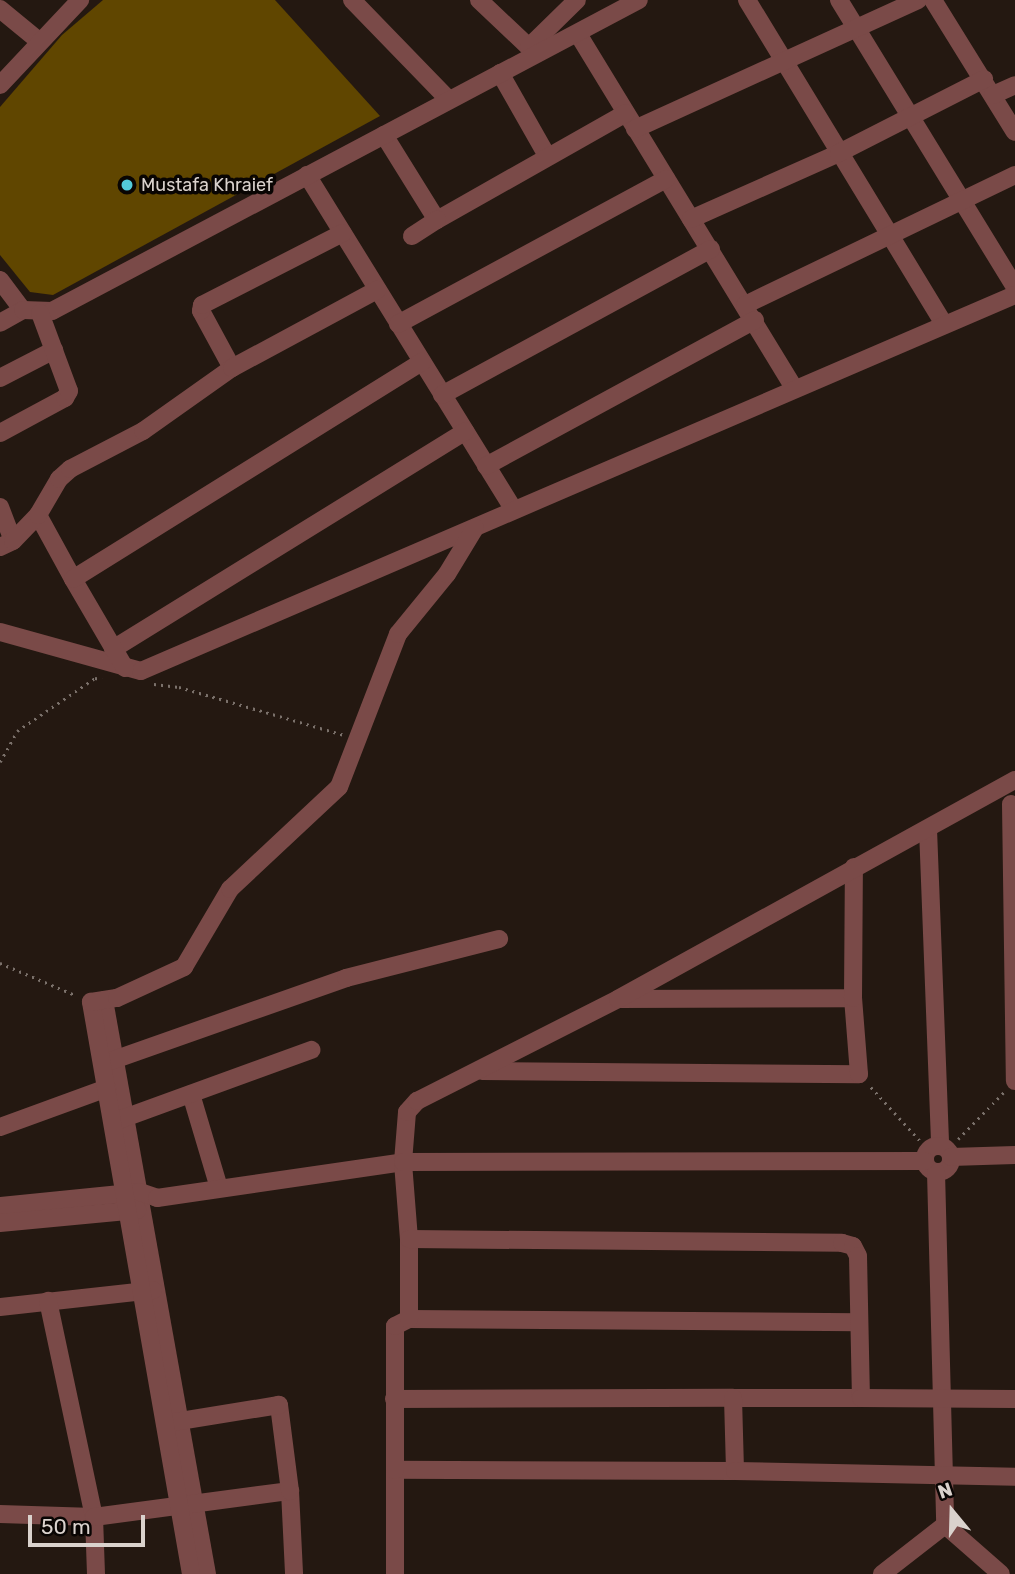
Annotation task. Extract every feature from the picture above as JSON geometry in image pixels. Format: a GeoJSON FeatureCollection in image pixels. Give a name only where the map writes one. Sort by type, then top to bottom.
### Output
{"type":"FeatureCollection","features":[{"type":"Feature","properties":{"kind":"street"},"geometry":{"type":"LineString","coordinates":[[352,0],[449,100]]}},
{"type":"Feature","properties":{"kind":"street"},"geometry":{"type":"LineString","coordinates":[[479,0],[532,50]]}},
{"type":"Feature","properties":{"kind":"street"},"geometry":{"type":"LineString","coordinates":[[0,323],[32,312],[307,175],[500,73],[532,50],[577,0]]}},
{"type":"Feature","properties":{"kind":"street"},"geometry":{"type":"LineString","coordinates":[[532,50],[578,34],[639,0]]}},
{"type":"Feature","properties":{"kind":"street"},"geometry":{"type":"LineString","coordinates":[[747,0],[944,324]]}},
{"type":"Feature","properties":{"kind":"street"},"geometry":{"type":"LineString","coordinates":[[839,0],[1015,287]]}},
{"type":"Feature","properties":{"kind":"street"},"geometry":{"type":"LineString","coordinates":[[635,129],[918,0]]}},
{"type":"Feature","properties":{"kind":"street"},"geometry":{"type":"LineString","coordinates":[[933,0],[1015,132]]}},
{"type":"Feature","properties":{"kind":"street"},"geometry":{"type":"LineString","coordinates":[[0,85],[71,4]]}},
{"type":"Feature","properties":{"kind":"street"},"geometry":{"type":"LineString","coordinates":[[0,9],[39,41]]}},
{"type":"Feature","properties":{"kind":"street"},"geometry":{"type":"LineString","coordinates":[[578,34],[755,320],[794,388]]}},
{"type":"Feature","properties":{"kind":"street"},"geometry":{"type":"LineString","coordinates":[[500,73],[546,154]]}},
{"type":"Feature","properties":{"kind":"street"},"geometry":{"type":"LineString","coordinates":[[691,219],[839,153],[910,117],[989,87],[1015,85]]}},
{"type":"Feature","properties":{"kind":"street"},"geometry":{"type":"LineString","coordinates":[[412,236],[546,154],[625,113]]}},
{"type":"Feature","properties":{"kind":"street"},"geometry":{"type":"LineString","coordinates":[[384,135],[437,220]]}},
{"type":"Feature","properties":{"kind":"street"},"geometry":{"type":"LineString","coordinates":[[307,175],[513,509]]}},
{"type":"Feature","properties":{"kind":"street"},"geometry":{"type":"LineString","coordinates":[[745,304],[1015,175]]}},
{"type":"Feature","properties":{"kind":"street"},"geometry":{"type":"LineString","coordinates":[[398,324],[666,179]]}},
{"type":"Feature","properties":{"kind":"street"},"geometry":{"type":"LineString","coordinates":[[232,368],[201,311],[202,305],[343,233]]}},
{"type":"Feature","properties":{"kind":"street"},"geometry":{"type":"LineString","coordinates":[[442,395],[711,249]]}},
{"type":"Feature","properties":{"kind":"street"},"geometry":{"type":"LineString","coordinates":[[0,280],[32,312],[54,351],[67,383],[65,398],[0,433]]}},
{"type":"Feature","properties":{"kind":"street"},"geometry":{"type":"LineString","coordinates":[[7,544],[38,515],[64,474],[143,431],[232,368],[377,290]]}},
{"type":"Feature","properties":{"kind":"street"},"geometry":{"type":"LineString","coordinates":[[0,632],[141,671],[1015,295]]}},
{"type":"Feature","properties":{"kind":"street"},"geometry":{"type":"LineString","coordinates":[[486,466],[755,320]]}},
{"type":"Feature","properties":{"kind":"street"},"geometry":{"type":"LineString","coordinates":[[0,378],[54,351]]}},
{"type":"Feature","properties":{"kind":"street"},"geometry":{"type":"LineString","coordinates":[[73,579],[422,362]]}},
{"type":"Feature","properties":{"kind":"street"},"geometry":{"type":"LineString","coordinates":[[113,649],[465,432]]}},
{"type":"Feature","properties":{"kind":"street"},"geometry":{"type":"LineString","coordinates":[[0,507],[7,544]]}},
{"type":"Feature","properties":{"kind":"street"},"geometry":{"type":"LineString","coordinates":[[38,515],[125,668]]}},
{"type":"Feature","properties":{"kind":"street"},"geometry":{"type":"LineString","coordinates":[[207,1574],[186,1505],[170,1422],[139,1201],[119,1120],[97,1001],[184,967],[230,889],[339,787],[359,739],[374,685],[398,634],[447,574],[475,528]]}},
{"type":"Feature","properties":{"kind":"street"},"geometry":{"type":"LineString","coordinates":[[409,1320],[409,1239],[403,1162],[407,1112],[417,1101],[618,999],[1012,782],[1015,1082]]}},
{"type":"Feature","properties":{"kind":"street"},"geometry":{"type":"LineString","coordinates":[[928,829],[945,1525],[1001,1574]]}},
{"type":"Feature","properties":{"kind":"street"},"geometry":{"type":"LineString","coordinates":[[479,1071],[859,1074],[853,998],[854,867]]}},
{"type":"Feature","properties":{"kind":"street"},"geometry":{"type":"LineString","coordinates":[[109,1062],[346,978],[499,939]]}},
{"type":"Feature","properties":{"kind":"street"},"geometry":{"type":"LineString","coordinates":[[618,999],[853,998]]}},
{"type":"Feature","properties":{"kind":"street"},"geometry":{"type":"LineString","coordinates":[[119,1120],[312,1050]]}},
{"type":"Feature","properties":{"kind":"street"},"geometry":{"type":"LineString","coordinates":[[109,1062],[107,1088],[119,1120]]}},
{"type":"Feature","properties":{"kind":"street"},"geometry":{"type":"LineString","coordinates":[[0,1127],[107,1088]]}},
{"type":"Feature","properties":{"kind":"street"},"geometry":{"type":"LineString","coordinates":[[191,1094],[219,1188]]}},
{"type":"Feature","properties":{"kind":"street"},"geometry":{"type":"LineString","coordinates":[[0,1223],[403,1162],[1015,1155]]}},
{"type":"Feature","properties":{"kind":"street"},"geometry":{"type":"LineString","coordinates":[[0,1206],[139,1201]]}},
{"type":"Feature","properties":{"kind":"street"},"geometry":{"type":"LineString","coordinates":[[409,1239],[842,1242],[853,1245],[858,1256],[861,1398]]}},
{"type":"Feature","properties":{"kind":"street"},"geometry":{"type":"LineString","coordinates":[[0,1307],[151,1290]]}},
{"type":"Feature","properties":{"kind":"street"},"geometry":{"type":"LineString","coordinates":[[48,1301],[94,1517],[96,1574]]}},
{"type":"Feature","properties":{"kind":"street"},"geometry":{"type":"LineString","coordinates":[[395,1574],[395,1326],[409,1320],[859,1322]]}},
{"type":"Feature","properties":{"kind":"street"},"geometry":{"type":"LineString","coordinates":[[733,1398],[735,1471]]}},
{"type":"Feature","properties":{"kind":"street"},"geometry":{"type":"LineString","coordinates":[[394,1399],[1015,1399]]}},
{"type":"Feature","properties":{"kind":"street"},"geometry":{"type":"LineString","coordinates":[[170,1422],[279,1405],[290,1491],[294,1574]]}},
{"type":"Feature","properties":{"kind":"street"},"geometry":{"type":"LineString","coordinates":[[395,1471],[735,1471],[943,1478],[1015,1477]]}},
{"type":"Feature","properties":{"kind":"street"},"geometry":{"type":"LineString","coordinates":[[0,1514],[94,1517],[290,1491]]}},
{"type":"Feature","properties":{"kind":"street"},"geometry":{"type":"LineString","coordinates":[[186,1505],[191,1574]]}},
{"type":"Feature","properties":{"kind":"street"},"geometry":{"type":"LineString","coordinates":[[882,1574],[945,1525]]}},
{"type":"Feature","properties":{"kind":"path"},"geometry":{"type":"LineString","coordinates":[[0,762],[17,731],[95,678],[107,679]]}},
{"type":"Feature","properties":{"kind":"path"},"geometry":{"type":"LineString","coordinates":[[143,683],[179,687],[359,739]]}},
{"type":"Feature","properties":{"kind":"path"},"geometry":{"type":"LineString","coordinates":[[0,963],[97,1001]]}},
{"type":"Feature","properties":{"kind":"path"},"geometry":{"type":"LineString","coordinates":[[859,1074],[938,1156],[1015,1082]]}},
{"type":"Feature","properties":{"kind":"building","name":"Mustafa Khraief"},"geometry":{"type":"Polygon","coordinates":[[[103,0],[275,0],[380,116],[53,295],[30,292],[0,255],[0,107],[62,35],[103,0]]]}},
{"type":"Feature","properties":{"kind":"place","name":"Mustafa Khraief"},"geometry":{"type":"Point","coordinates":[127,185]}}]}
